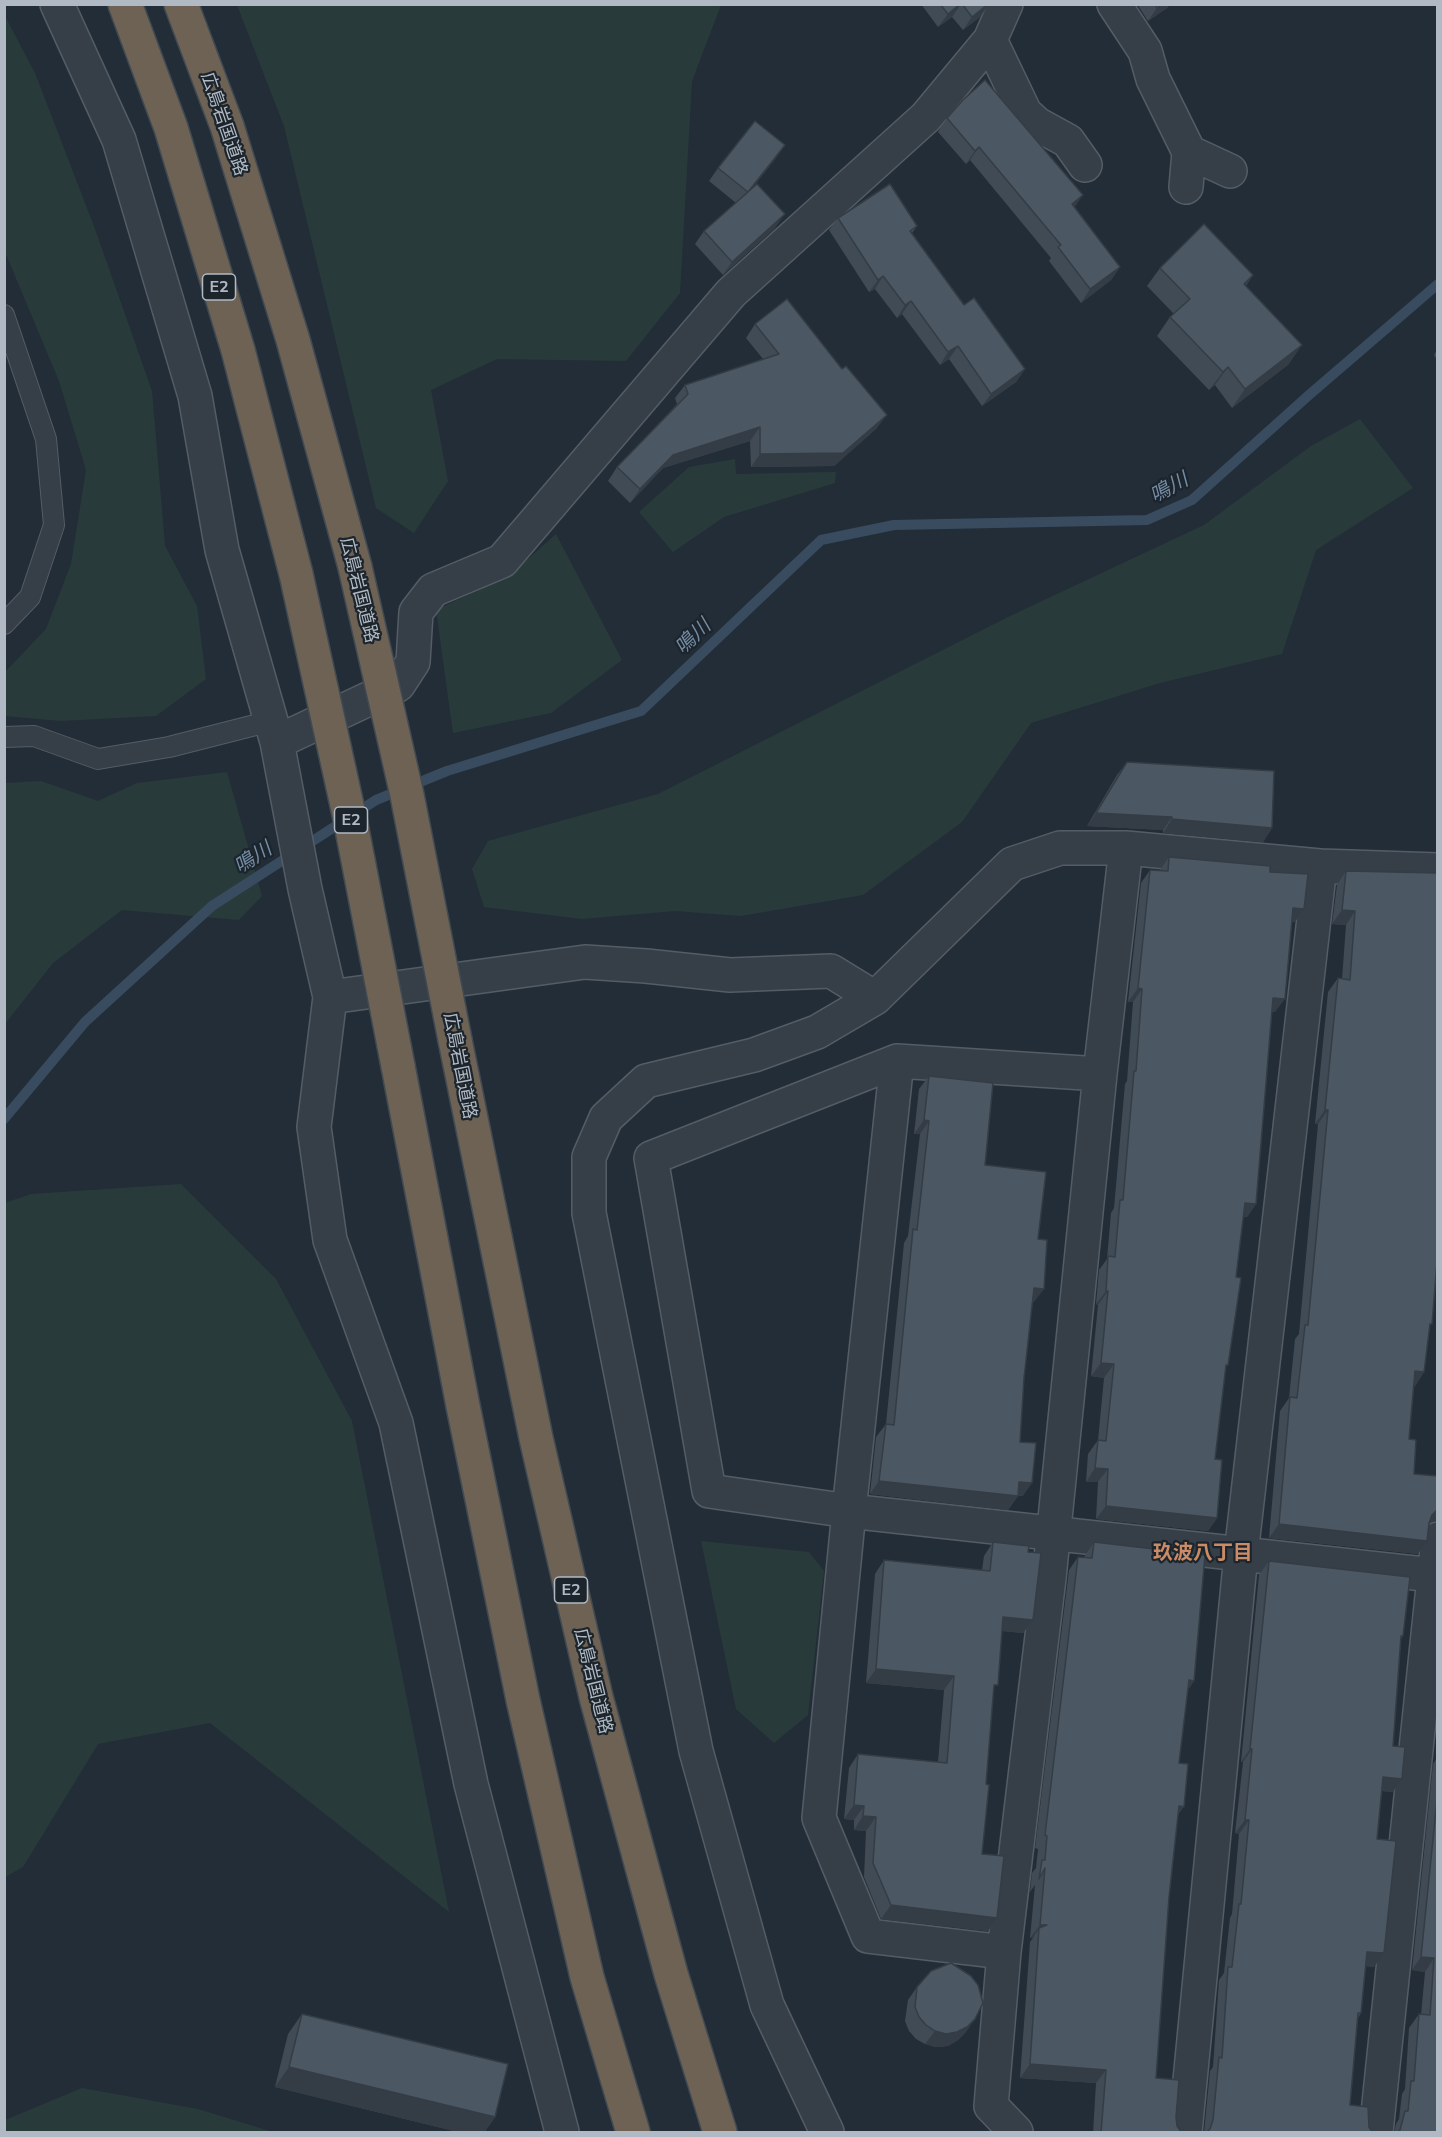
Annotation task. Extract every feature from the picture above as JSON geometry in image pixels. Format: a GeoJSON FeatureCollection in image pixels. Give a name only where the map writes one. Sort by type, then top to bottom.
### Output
{"type":"FeatureCollection","features":[{"type":"Feature","properties":{"kind":"highway","name":"E2"},"geometry":{"type":"LineString","coordinates":[[125,4],[171,128],[235,339],[296,574],[350,819],[462,1406],[523,1700],[587,1977],[633,2133]]}},
{"type":"Feature","properties":{"kind":"highway","name":"広島岩国道路"},"geometry":{"type":"LineString","coordinates":[[181,4],[238,160],[293,340],[355,567],[407,795],[536,1438],[596,1697],[671,1974],[720,2133]]}},
{"type":"Feature","properties":{"kind":"street"},"geometry":{"type":"LineString","coordinates":[[57,4],[119,140],[195,396],[222,550],[274,731],[305,889],[330,997],[314,1127],[330,1240],[396,1423],[471,1784],[562,2133]]}},
{"type":"Feature","properties":{"kind":"street"},"geometry":{"type":"LineString","coordinates":[[274,731],[399,685],[412,662],[416,612],[433,590],[502,561],[731,293],[926,117],[990,40],[1006,4]]}},
{"type":"Feature","properties":{"kind":"street"},"geometry":{"type":"LineString","coordinates":[[1114,4],[1145,51],[1152,79],[1189,152],[1186,187]]}},
{"type":"Feature","properties":{"kind":"street"},"geometry":{"type":"LineString","coordinates":[[990,40],[1025,113],[1037,124],[1068,141],[1085,165]]}},
{"type":"Feature","properties":{"kind":"street"},"geometry":{"type":"LineString","coordinates":[[1189,152],[1230,171]]}},
{"type":"Feature","properties":{"kind":"street"},"geometry":{"type":"LineString","coordinates":[[826,2133],[767,2005],[696,1751],[589,1213],[589,1158],[606,1118],[646,1081],[754,1055],[817,1032],[875,998],[1012,864],[1060,848],[1126,848],[1320,866],[1437,870]]}},
{"type":"Feature","properties":{"kind":"street"},"geometry":{"type":"LineString","coordinates":[[1016,2133],[991,2106],[1004,1952],[1053,1532],[1100,1074],[1126,848]]}},
{"type":"Feature","properties":{"kind":"street"},"geometry":{"type":"LineString","coordinates":[[1185,2133],[1241,1554],[1320,866]]}},
{"type":"Feature","properties":{"kind":"street"},"geometry":{"type":"LineString","coordinates":[[330,997],[585,962],[729,975],[831,971],[875,998]]}},
{"type":"Feature","properties":{"kind":"street"},"geometry":{"type":"LineString","coordinates":[[1100,1074],[897,1061],[651,1158],[709,1491],[849,1511],[1433,1575]]}},
{"type":"Feature","properties":{"kind":"street"},"geometry":{"type":"LineString","coordinates":[[897,1061],[819,1818],[868,1936],[1004,1952]]}},
{"type":"Feature","properties":{"kind":"street"},"geometry":{"type":"LineString","coordinates":[[1376,2133],[1437,1539]]}},
{"type":"Feature","properties":{"kind":"lane"},"geometry":{"type":"LineString","coordinates":[[4,315],[46,439],[54,525],[30,597],[4,624]]}},
{"type":"Feature","properties":{"kind":"lane"},"geometry":{"type":"LineString","coordinates":[[4,737],[34,736],[98,759],[274,731]]}},
{"type":"Feature","properties":{"kind":"green space"},"geometry":{"type":"Polygon","coordinates":[[[237,5],[721,5],[692,81],[680,293],[626,361],[497,359],[431,390],[448,481],[414,533],[376,508],[284,126],[237,5]]]}},
{"type":"Feature","properties":{"kind":"green space"},"geometry":{"type":"Polygon","coordinates":[[[5,16],[35,73],[95,229],[152,391],[165,546],[197,606],[206,679],[156,716],[61,721],[5,716],[5,672],[46,629],[71,564],[86,470],[59,381],[5,252],[5,16]]]}},
{"type":"Feature","properties":{"kind":"green space"},"geometry":{"type":"Polygon","coordinates":[[[1360,419],[1413,488],[1316,550],[1282,654],[1160,683],[1031,723],[962,822],[863,895],[741,916],[675,911],[582,919],[484,907],[472,869],[488,841],[658,794],[1010,616],[1204,525],[1311,446],[1360,419]]]}},
{"type":"Feature","properties":{"kind":"green space"},"geometry":{"type":"Polygon","coordinates":[[[735,459],[736,474],[836,472],[835,483],[724,517],[673,552],[639,512],[689,467],[735,459]]]}},
{"type":"Feature","properties":{"kind":"green space"},"geometry":{"type":"Polygon","coordinates":[[[556,534],[622,660],[551,713],[453,733],[436,610],[509,576],[556,534]]]}},
{"type":"Feature","properties":{"kind":"green space"},"geometry":{"type":"Polygon","coordinates":[[[227,772],[262,896],[239,920],[122,910],[53,963],[5,1024],[5,783],[41,781],[98,801],[137,783],[227,772]]]}},
{"type":"Feature","properties":{"kind":"green space"},"geometry":{"type":"Polygon","coordinates":[[[181,1184],[276,1279],[352,1421],[449,1912],[210,1723],[98,1744],[23,1867],[5,1877],[5,1203],[31,1194],[181,1184]]]}},
{"type":"Feature","properties":{"kind":"green space"},"geometry":{"type":"Polygon","coordinates":[[[701,1541],[809,1552],[824,1571],[808,1715],[774,1743],[736,1709],[701,1541]]]}},
{"type":"Feature","properties":{"kind":"green space"},"geometry":{"type":"Polygon","coordinates":[[[82,2088],[198,2109],[273,2132],[5,2132],[5,2120],[82,2088]]]}},
{"type":"Feature","properties":{"kind":"building"},"geometry":{"type":"Polygon","coordinates":[[[940,4],[960,4],[948,14],[940,4]]]}},
{"type":"Feature","properties":{"kind":"building"},"geometry":{"type":"Polygon","coordinates":[[[962,4],[988,4],[972,17],[962,4]]]}},
{"type":"Feature","properties":{"kind":"building"},"geometry":{"type":"Polygon","coordinates":[[[985,80],[1083,195],[1072,204],[1120,267],[1090,289],[1058,247],[1061,245],[979,147],[975,151],[947,118],[985,80]]]}},
{"type":"Feature","properties":{"kind":"building"},"geometry":{"type":"Polygon","coordinates":[[[755,121],[785,145],[748,192],[718,168],[755,121]]]}},
{"type":"Feature","properties":{"kind":"building"},"geometry":{"type":"Polygon","coordinates":[[[757,184],[785,214],[732,262],[704,231],[757,184]]]}},
{"type":"Feature","properties":{"kind":"building"},"geometry":{"type":"Polygon","coordinates":[[[890,184],[917,226],[910,231],[964,305],[974,298],[1025,369],[991,394],[958,346],[948,352],[911,301],[905,305],[883,276],[878,280],[838,218],[890,184]]]}},
{"type":"Feature","properties":{"kind":"building"},"geometry":{"type":"Polygon","coordinates":[[[1204,224],[1253,275],[1244,284],[1302,345],[1245,389],[1228,367],[1223,372],[1170,317],[1190,299],[1160,268],[1204,224]]]}},
{"type":"Feature","properties":{"kind":"building"},"geometry":{"type":"Polygon","coordinates":[[[787,299],[842,369],[846,366],[887,415],[843,453],[760,454],[760,427],[673,455],[640,489],[617,467],[688,394],[685,385],[779,354],[755,324],[787,299]]]}},
{"type":"Feature","properties":{"kind":"building"},"geometry":{"type":"Polygon","coordinates":[[[1127,762],[1274,771],[1272,828],[1172,819],[1172,817],[1096,813],[1127,762]]]}},
{"type":"Feature","properties":{"kind":"building"},"geometry":{"type":"Polygon","coordinates":[[[1169,857],[1270,866],[1270,872],[1308,874],[1304,909],[1293,908],[1285,999],[1273,998],[1256,1204],[1245,1203],[1236,1277],[1241,1278],[1228,1365],[1226,1365],[1215,1459],[1222,1460],[1217,1518],[1106,1506],[1108,1469],[1095,1468],[1098,1440],[1106,1441],[1114,1364],[1101,1363],[1108,1291],[1106,1291],[1108,1256],[1115,1257],[1120,1200],[1123,1200],[1134,1071],[1136,1071],[1142,989],[1138,988],[1150,870],[1168,871],[1169,857]]]}},
{"type":"Feature","properties":{"kind":"building"},"geometry":{"type":"Polygon","coordinates":[[[1346,871],[1437,873],[1437,1262],[1432,1324],[1430,1324],[1424,1372],[1415,1371],[1409,1439],[1416,1440],[1414,1474],[1437,1476],[1437,1510],[1429,1523],[1427,1541],[1279,1524],[1290,1397],[1297,1398],[1305,1325],[1308,1325],[1338,978],[1350,980],[1355,911],[1342,910],[1346,871]]]}},
{"type":"Feature","properties":{"kind":"building"},"geometry":{"type":"Polygon","coordinates":[[[929,1076],[993,1083],[985,1165],[1046,1172],[1038,1239],[1047,1240],[1044,1289],[1034,1288],[1024,1378],[1020,1442],[1036,1443],[1032,1483],[1019,1482],[1018,1496],[879,1481],[886,1424],[894,1425],[913,1229],[917,1230],[929,1121],[924,1120],[929,1076]]]}},
{"type":"Feature","properties":{"kind":"building"},"geometry":{"type":"Polygon","coordinates":[[[993,1542],[1029,1546],[1028,1552],[1041,1553],[1033,1620],[1003,1617],[998,1685],[994,1685],[986,1784],[989,1785],[982,1854],[1004,1856],[997,1918],[891,1905],[873,1863],[876,1817],[863,1816],[864,1806],[854,1805],[858,1754],[947,1763],[954,1676],[876,1669],[884,1560],[990,1571],[993,1542]]]}},
{"type":"Feature","properties":{"kind":"building"},"geometry":{"type":"Polygon","coordinates":[[[1094,1542],[1205,1555],[1194,1681],[1189,1680],[1179,1763],[1188,1764],[1184,1807],[1179,1806],[1169,1897],[1156,2078],[1179,2080],[1176,2117],[1177,2126],[1182,2133],[1101,2133],[1106,2070],[1030,2064],[1039,1928],[1047,1925],[1040,1925],[1045,1868],[1039,1879],[1042,1860],[1045,1860],[1047,1836],[1045,1835],[1078,1557],[1092,1558],[1094,1542]]]}},
{"type":"Feature","properties":{"kind":"building"},"geometry":{"type":"Polygon","coordinates":[[[1269,1561],[1410,1577],[1403,1636],[1401,1636],[1393,1746],[1405,1747],[1402,1779],[1383,1777],[1377,1839],[1396,1841],[1384,1953],[1367,1952],[1361,2013],[1358,2013],[1350,2105],[1368,2107],[1369,2127],[1373,2133],[1206,2133],[1213,2120],[1219,2057],[1222,2058],[1228,1967],[1232,1967],[1239,1904],[1241,1904],[1249,1820],[1245,1820],[1252,1749],[1250,1749],[1269,1561]]]}},
{"type":"Feature","properties":{"kind":"building"},"geometry":{"type":"Polygon","coordinates":[[[1437,1800],[1437,2133],[1397,2133],[1405,2111],[1408,2111],[1411,2081],[1414,2081],[1419,2014],[1430,2015],[1434,1958],[1421,1957],[1437,1800]]]}},
{"type":"Feature","properties":{"kind":"building"},"geometry":{"type":"Polygon","coordinates":[[[951,1963],[971,1976],[978,1985],[983,2003],[975,2019],[967,2027],[946,2034],[926,2025],[919,2017],[915,2007],[917,1987],[931,1971],[951,1963]]]}},
{"type":"Feature","properties":{"kind":"building"},"geometry":{"type":"Polygon","coordinates":[[[302,2014],[508,2064],[495,2117],[289,2067],[302,2014]]]}},
{"type":"Feature","properties":{"kind":"waterway","name":"鳴川"},"geometry":{"type":"LineString","coordinates":[[4,1119],[85,1022],[212,906],[376,800],[447,771],[641,711],[821,540],[894,525],[1147,520],[1192,500],[1438,284]]}},
{"type":"Feature","properties":{"kind":"district","name":"玖波八丁目"},"geometry":{"type":"Point","coordinates":[1203,1553]}}]}
